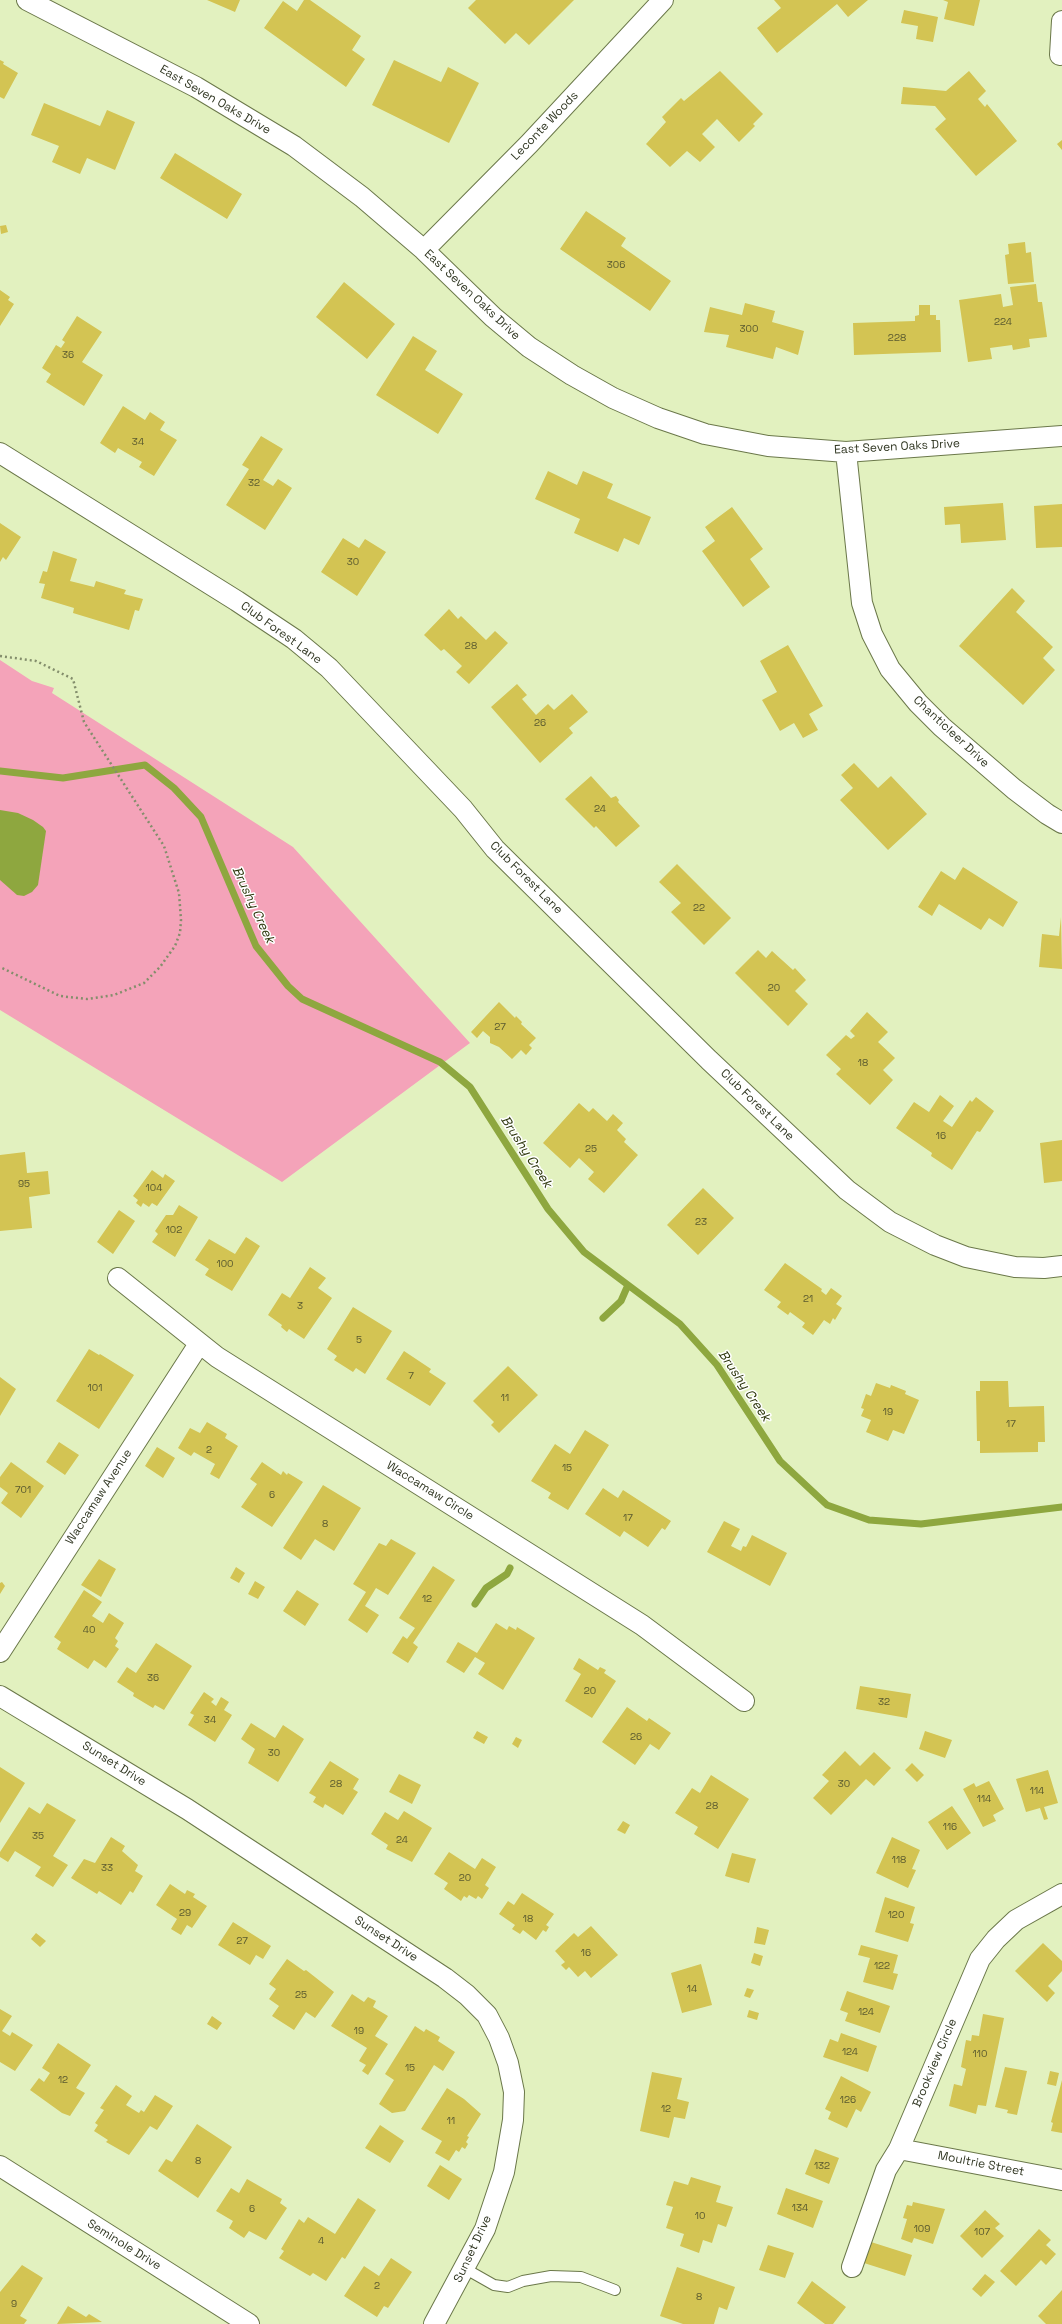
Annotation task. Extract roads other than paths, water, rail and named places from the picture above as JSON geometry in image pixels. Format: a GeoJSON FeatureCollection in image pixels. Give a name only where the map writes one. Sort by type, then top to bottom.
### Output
{"type":"FeatureCollection","features":[{"type":"Feature","properties":{"kind":"street","name":"East Seven Oaks Drive"},"geometry":{"type":"LineString","coordinates":[[27,0],[182,79],[241,112],[294,146],[362,197],[424,250],[493,317],[530,347],[572,376],[613,398],[658,418],[705,434],[768,446],[846,452],[1062,436]]}},
{"type":"Feature","properties":{"kind":"street","name":"Leconte Woods"},"geometry":{"type":"LineString","coordinates":[[424,250],[529,144],[663,0]]}},
{"type":"Feature","properties":{"kind":"street"},"geometry":{"type":"LineString","coordinates":[[1060,55],[1062,21]]}},
{"type":"Feature","properties":{"kind":"street","name":"Chanticleer Drive"},"geometry":{"type":"LineString","coordinates":[[846,452],[862,603],[872,634],[890,669],[918,704],[942,727],[1014,789],[1047,814],[1062,823]]}},
{"type":"Feature","properties":{"kind":"street","name":"Club Forest Lane"},"geometry":{"type":"LineString","coordinates":[[0,453],[237,601],[294,639],[329,668],[463,809],[495,849],[709,1060],[847,1190],[890,1222],[935,1245],[966,1257],[1015,1267],[1062,1266]]}},
{"type":"Feature","properties":{"kind":"street","name":"Waccamaw Circle"},"geometry":{"type":"LineString","coordinates":[[118,1278],[199,1344],[642,1625],[744,1701]]}},
{"type":"Feature","properties":{"kind":"street","name":"Waccamaw Avenue"},"geometry":{"type":"LineString","coordinates":[[0,1652],[199,1344]]}},
{"type":"Feature","properties":{"kind":"street","name":"Sunset Drive"},"geometry":{"type":"LineString","coordinates":[[0,1696],[187,1809],[438,1973],[467,1995],[487,2016],[500,2038],[508,2063],[514,2092],[513,2120],[504,2172],[484,2229],[434,2324]]}},
{"type":"Feature","properties":{"kind":"street","name":"Brookview Circle"},"geometry":{"type":"LineString","coordinates":[[852,2267],[886,2170],[900,2148],[980,1959],[996,1939],[1016,1920],[1062,1894]]}},
{"type":"Feature","properties":{"kind":"street","name":"Moultrie Street"},"geometry":{"type":"LineString","coordinates":[[900,2148],[1062,2180]]}},
{"type":"Feature","properties":{"kind":"street","name":"Seminole Drive"},"geometry":{"type":"LineString","coordinates":[[0,2166],[249,2324]]}},
{"type":"Feature","properties":{"kind":"lane"},"geometry":{"type":"LineString","coordinates":[[464,2268],[494,2286],[508,2287],[523,2281],[551,2276],[580,2277],[615,2290]]}},
{"type":"Feature","properties":{"kind":"waterway","name":"Brushy Creek"},"geometry":{"type":"LineString","coordinates":[[0,771],[63,778],[145,765],[174,788],[201,817],[256,946],[288,986],[302,999],[440,1062],[470,1087],[548,1209],[584,1252],[680,1324],[717,1365],[780,1461],[827,1505],[869,1520],[921,1524],[1062,1507]]}},
{"type":"Feature","properties":{"kind":"waterway"},"geometry":{"type":"LineString","coordinates":[[603,1318],[621,1301],[628,1285]]}},
{"type":"Feature","properties":{"kind":"waterway"},"geometry":{"type":"LineString","coordinates":[[475,1604],[486,1588],[507,1574],[510,1568]]}}]}
